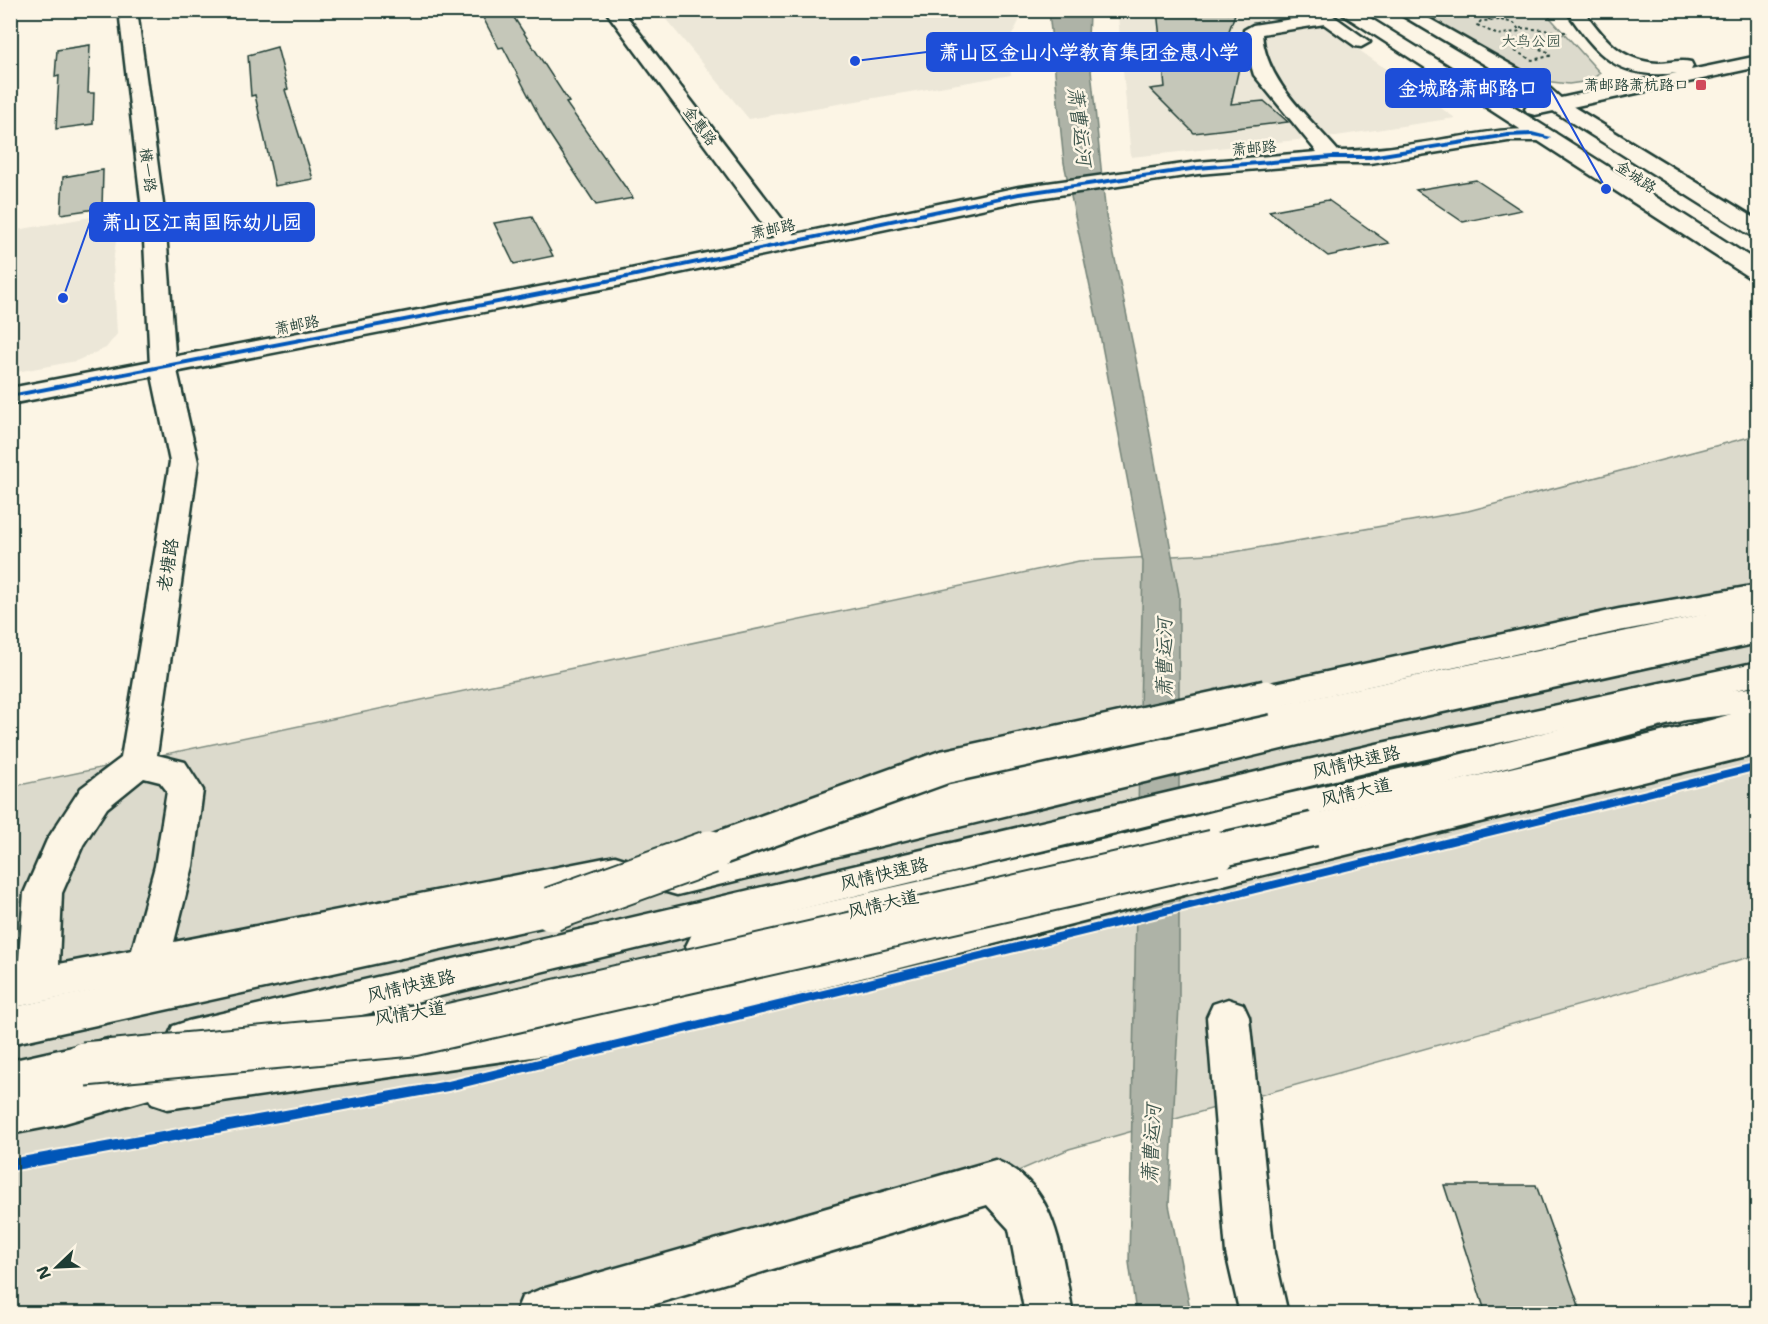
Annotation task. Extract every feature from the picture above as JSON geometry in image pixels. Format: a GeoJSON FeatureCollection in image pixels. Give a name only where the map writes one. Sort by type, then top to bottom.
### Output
{"type":"FeatureCollection","features":[{"type":"Feature","properties":{"kind":"main road","name":"横一路"},"geometry":{"type":"LineString","coordinates":[[128,10],[154,219],[164,366]]}},
{"type":"Feature","properties":{"kind":"main road","name":"金惠路"},"geometry":{"type":"LineString","coordinates":[[613,10],[787,241]]}},
{"type":"Feature","properties":{"kind":"main road","name":"金城路"},"geometry":{"type":"LineString","coordinates":[[1344,10],[1511,104],[1546,103],[1758,230]]}},
{"type":"Feature","properties":{"kind":"main road","name":"金城路"},"geometry":{"type":"LineString","coordinates":[[1374,10],[1511,104],[1548,137],[1758,273]]}},
{"type":"Feature","properties":{"kind":"main road","name":"金城路"},"geometry":{"type":"LineString","coordinates":[[1401,10],[1538,88],[1546,103],[1758,247]]}},
{"type":"Feature","properties":{"kind":"main road"},"geometry":{"type":"LineString","coordinates":[[1574,10],[1609,53],[1629,62],[1665,70],[1758,54]]}},
{"type":"Feature","properties":{"kind":"main road"},"geometry":{"type":"LineString","coordinates":[[1421,80],[1318,15],[1253,30],[1254,45],[1263,75],[1332,157],[1364,147],[1488,122],[1511,104]]}},
{"type":"Feature","properties":{"kind":"main road"},"geometry":{"type":"LineString","coordinates":[[1546,103],[1617,82],[1619,76],[1609,59],[1609,53]]}},
{"type":"Feature","properties":{"kind":"main road"},"geometry":{"type":"LineString","coordinates":[[1546,103],[1758,61]]}},
{"type":"Feature","properties":{"kind":"main road"},"geometry":{"type":"LineString","coordinates":[[1488,122],[1508,135]]}},
{"type":"Feature","properties":{"kind":"main road","name":"萧邮路"},"geometry":{"type":"LineString","coordinates":[[10,396],[612,280],[787,241],[1040,190],[1198,168],[1332,157],[1370,157],[1508,135],[1532,134],[1548,137]]}},
{"type":"Feature","properties":{"kind":"main road"},"geometry":{"type":"LineString","coordinates":[[1645,201],[1758,285]]}},
{"type":"Feature","properties":{"kind":"main road","name":"老塘路"},"geometry":{"type":"LineString","coordinates":[[138,764],[184,462],[164,366]]}},
{"type":"Feature","properties":{"kind":"main road"},"geometry":{"type":"LineString","coordinates":[[149,963],[174,866],[185,790],[172,771],[138,764],[94,798],[66,840],[43,893],[20,996],[149,963],[642,865],[770,837],[960,788],[1102,760],[1264,709],[1619,620],[1758,595]]}},
{"type":"Feature","properties":{"kind":"main road"},"geometry":{"type":"LineString","coordinates":[[552,909],[944,767],[1264,709],[1758,613]]}},
{"type":"Feature","properties":{"kind":"main road"},"geometry":{"type":"LineString","coordinates":[[10,1026],[552,909],[1386,714],[1758,632]]}},
{"type":"Feature","properties":{"kind":"main road","name":"风情快速路"},"geometry":{"type":"LineString","coordinates":[[10,1080],[1349,764],[1758,672]]}},
{"type":"Feature","properties":{"kind":"main road","name":"风情大道"},"geometry":{"type":"LineString","coordinates":[[10,1114],[58,1105],[360,1021],[482,1001],[776,929],[1106,854],[1252,816],[1435,774],[1685,708],[1758,699]]}},
{"type":"Feature","properties":{"kind":"main road"},"geometry":{"type":"LineString","coordinates":[[84,1064],[412,1034],[1314,829],[1701,735],[1758,718]]}},
{"type":"Feature","properties":{"kind":"main road"},"geometry":{"type":"LineString","coordinates":[[58,1105],[581,1032],[1235,867],[1758,741]]}},
{"type":"Feature","properties":{"kind":"main road"},"geometry":{"type":"LineString","coordinates":[[1228,1017],[1250,1253],[1264,1314]]}},
{"type":"Feature","properties":{"kind":"main road"},"geometry":{"type":"LineString","coordinates":[[539,1314],[995,1181],[1030,1218],[1049,1314]]}},
{"type":"Feature","properties":{"kind":"path"},"geometry":{"type":"LineString","coordinates":[[1479,10],[1490,20]]}},
{"type":"Feature","properties":{"kind":"path"},"geometry":{"type":"LineString","coordinates":[[1521,28],[1518,33],[1508,34],[1488,32],[1477,25],[1481,21],[1508,21],[1521,28],[1566,32],[1539,48]]}},
{"type":"Feature","properties":{"kind":"path"},"geometry":{"type":"LineString","coordinates":[[1508,34],[1523,47]]}},
{"type":"Feature","properties":{"kind":"path"},"geometry":{"type":"LineString","coordinates":[[1523,47],[1539,48],[1550,56],[1540,60],[1522,57],[1515,51],[1523,47]]}},
{"type":"Feature","properties":{"kind":"shaded area"},"geometry":{"type":"Polygon","coordinates":[[[1122,10],[1304,11],[1455,118],[1336,136],[1131,157],[1118,16],[1122,10]]]}},
{"type":"Feature","properties":{"kind":"shaded area"},"geometry":{"type":"Polygon","coordinates":[[[659,11],[996,11],[1021,17],[1006,47],[1011,75],[749,119],[659,11]]]}},
{"type":"Feature","properties":{"kind":"shaded area"},"geometry":{"type":"Polygon","coordinates":[[[120,212],[113,263],[117,334],[106,348],[76,361],[11,373],[11,231],[120,212]]]}},
{"type":"Feature","properties":{"kind":"green space","name":"大鸟公园"},"geometry":{"type":"Polygon","coordinates":[[[1419,11],[1544,11],[1600,73],[1590,81],[1569,84],[1535,80],[1419,11]]]}},
{"type":"Feature","properties":{"kind":"green space"},"geometry":{"type":"Polygon","coordinates":[[[1757,435],[1757,955],[1069,1149],[995,1181],[539,1313],[11,1313],[10,787],[1079,561],[1228,553],[1468,511],[1757,435]]]}},
{"type":"Feature","properties":{"kind":"water","name":"萧曹运河"},"geometry":{"type":"Polygon","coordinates":[[[1049,11],[1089,11],[1088,41],[1106,216],[1139,374],[1179,594],[1179,1005],[1169,1205],[1191,1313],[1136,1313],[1129,1262],[1143,562],[1100,335],[1064,163],[1049,11]]]}},
{"type":"Feature","properties":{"kind":"building"},"geometry":{"type":"Polygon","coordinates":[[[479,10],[509,10],[569,102],[566,103],[633,198],[596,205],[546,129],[503,47],[499,48],[479,10]]]}},
{"type":"Feature","properties":{"kind":"building"},"geometry":{"type":"Polygon","coordinates":[[[1157,10],[1215,10],[1235,14],[1221,53],[1242,54],[1231,104],[1264,101],[1288,122],[1194,133],[1150,89],[1165,87],[1157,10]]]}},
{"type":"Feature","properties":{"kind":"building"},"geometry":{"type":"Polygon","coordinates":[[[90,45],[88,93],[94,93],[93,124],[56,129],[59,76],[55,77],[57,50],[90,45]]]}},
{"type":"Feature","properties":{"kind":"building"},"geometry":{"type":"Polygon","coordinates":[[[277,47],[288,89],[285,90],[313,179],[275,186],[255,95],[251,96],[248,55],[277,47]]]}},
{"type":"Feature","properties":{"kind":"building"},"geometry":{"type":"Polygon","coordinates":[[[103,170],[102,208],[61,214],[63,177],[103,170]]]}},
{"type":"Feature","properties":{"kind":"building"},"geometry":{"type":"Polygon","coordinates":[[[1476,180],[1521,210],[1463,222],[1416,190],[1476,180]]]}},
{"type":"Feature","properties":{"kind":"building"},"geometry":{"type":"Polygon","coordinates":[[[1328,200],[1389,243],[1328,256],[1269,211],[1328,200]]]}},
{"type":"Feature","properties":{"kind":"building"},"geometry":{"type":"Polygon","coordinates":[[[532,217],[553,256],[514,264],[494,223],[532,217]]]}},
{"type":"Feature","properties":{"kind":"building"},"geometry":{"type":"Polygon","coordinates":[[[1444,1185],[1536,1185],[1582,1314],[1486,1314],[1444,1185]]]}},
{"type":"Feature","properties":{"kind":"cycle path"},"geometry":{"type":"LineString","coordinates":[[10,396],[612,280],[1019,194],[1198,168],[1332,157],[1370,157],[1508,135],[1532,134],[1548,137]]}},
{"type":"Feature","properties":{"kind":"cycle path"},"geometry":{"type":"LineString","coordinates":[[10,1165],[448,1086],[1758,766]]}},
{"type":"Feature","properties":{"kind":"place","name":"萧山区金山小学教育集团金惠小学"},"geometry":{"type":"Point","coordinates":[855,61]}},
{"type":"Feature","properties":{"kind":"place","name":"萧邮路萧杭路口"},"geometry":{"type":"Point","coordinates":[1701,85]}},
{"type":"Feature","properties":{"kind":"place","name":"金城路萧邮路口"},"geometry":{"type":"Point","coordinates":[1606,189]}},
{"type":"Feature","properties":{"kind":"place","name":"萧山区江南国际幼儿园"},"geometry":{"type":"Point","coordinates":[63,298]}}]}
